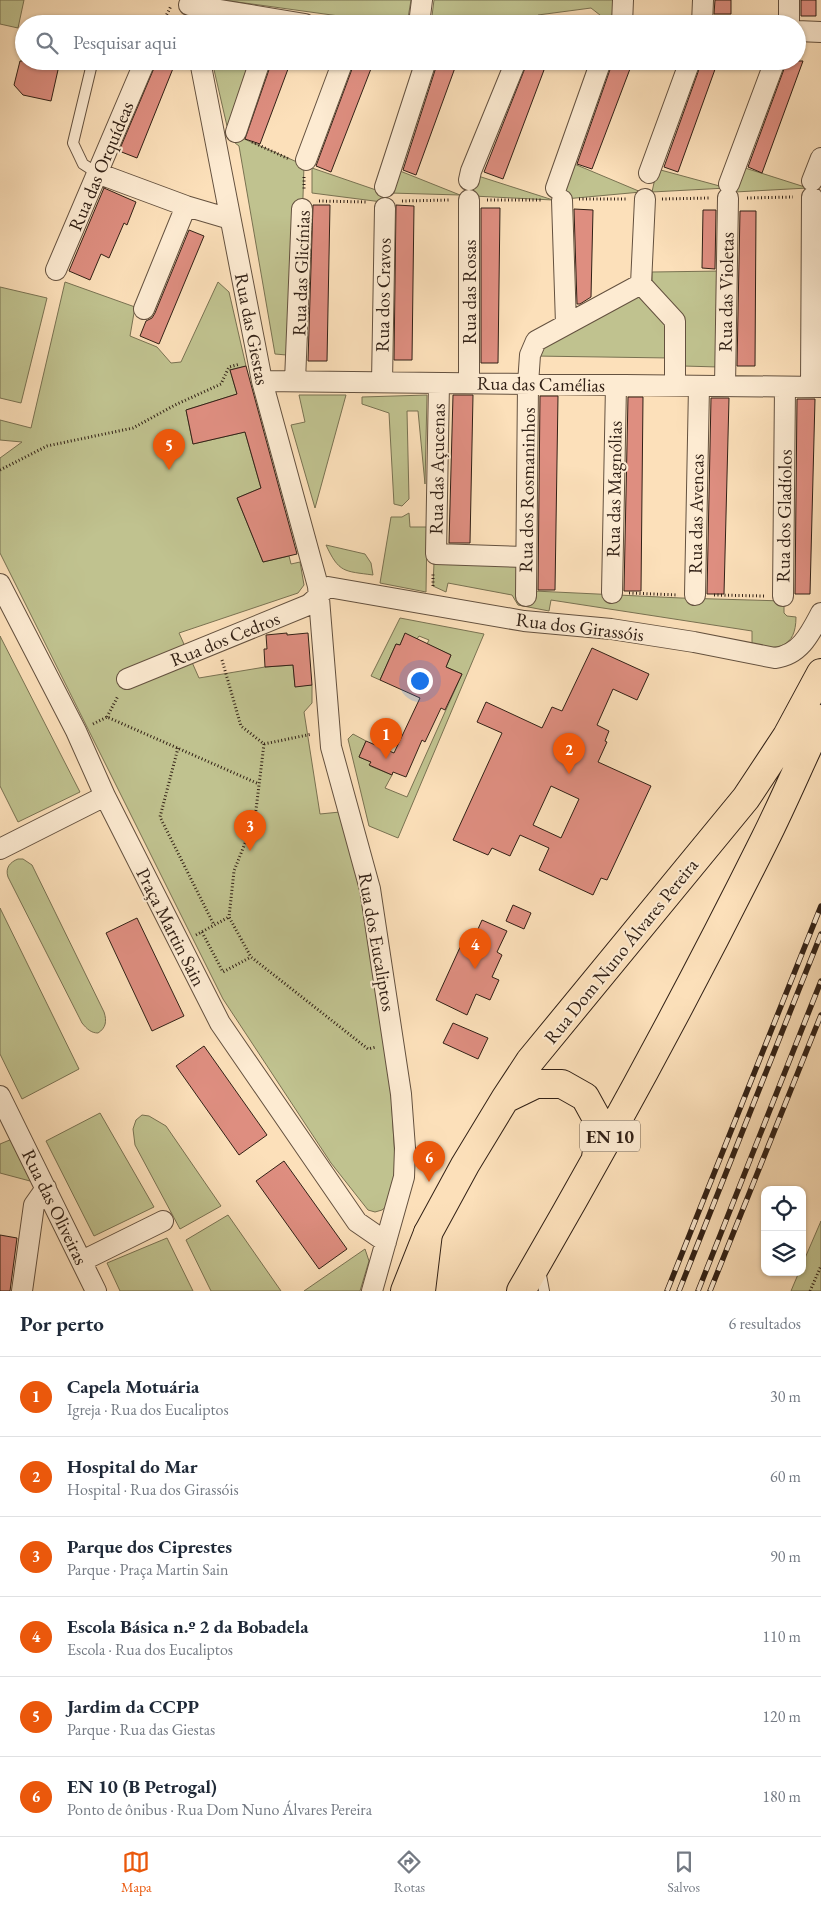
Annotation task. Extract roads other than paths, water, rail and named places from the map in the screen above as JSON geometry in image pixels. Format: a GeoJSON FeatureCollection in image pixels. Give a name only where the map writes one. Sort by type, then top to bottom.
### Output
{"type":"FeatureCollection","features":[{"type":"Feature","properties":{"kind":"main road","name":"Rua Dom Nuno Álvares Pereira"},"geometry":{"type":"LineString","coordinates":[[428,1233],[465,1165],[530,1061],[746,798],[787,736],[821,673]]}},
{"type":"Feature","properties":{"kind":"main road","name":"EN 10"},"geometry":{"type":"LineString","coordinates":[[522,1291],[594,1166],[766,838],[821,719]]}},
{"type":"Feature","properties":{"kind":"main road","name":"EN 10"},"geometry":{"type":"LineString","coordinates":[[505,1099],[536,1084],[562,1084],[585,1097],[596,1117],[599,1141],[594,1166]]}},
{"type":"Feature","properties":{"kind":"main road"},"geometry":{"type":"LineString","coordinates":[[405,1291],[428,1233]]}},
{"type":"Feature","properties":{"kind":"main road"},"geometry":{"type":"LineString","coordinates":[[421,1291],[428,1233]]}},
{"type":"Feature","properties":{"kind":"street"},"geometry":{"type":"LineString","coordinates":[[622,15],[623,0]]}},
{"type":"Feature","properties":{"kind":"street"},"geometry":{"type":"LineString","coordinates":[[702,15],[703,0]]}},
{"type":"Feature","properties":{"kind":"street"},"geometry":{"type":"LineString","coordinates":[[789,0],[789,15]]}},
{"type":"Feature","properties":{"kind":"street"},"geometry":{"type":"LineString","coordinates":[[420,15],[422,1]]}},
{"type":"Feature","properties":{"kind":"street"},"geometry":{"type":"LineString","coordinates":[[185,7],[236,15]]}},
{"type":"Feature","properties":{"kind":"street"},"geometry":{"type":"LineString","coordinates":[[806,31],[821,32]]}},
{"type":"Feature","properties":{"kind":"street","name":"Rua das Orquídeas"},"geometry":{"type":"LineString","coordinates":[[56,270],[141,70]]}},
{"type":"Feature","properties":{"kind":"street","name":"Rua das Giestas"},"geometry":{"type":"LineString","coordinates":[[202,70],[262,381],[319,593]]}},
{"type":"Feature","properties":{"kind":"street"},"geometry":{"type":"LineString","coordinates":[[236,132],[257,70]]}},
{"type":"Feature","properties":{"kind":"street"},"geometry":{"type":"LineString","coordinates":[[300,164],[339,70]]}},
{"type":"Feature","properties":{"kind":"street","name":"Rua dos Cravos"},"geometry":{"type":"LineString","coordinates":[[382,382],[386,199],[423,70]]}},
{"type":"Feature","properties":{"kind":"street"},"geometry":{"type":"LineString","coordinates":[[469,180],[512,70]]}},
{"type":"Feature","properties":{"kind":"street"},"geometry":{"type":"LineString","coordinates":[[566,324],[559,194],[598,70]]}},
{"type":"Feature","properties":{"kind":"street"},"geometry":{"type":"LineString","coordinates":[[649,173],[687,70]]}},
{"type":"Feature","properties":{"kind":"street","name":"Rua das Violetas"},"geometry":{"type":"LineString","coordinates":[[725,386],[728,191],[772,70]]}},
{"type":"Feature","properties":{"kind":"street"},"geometry":{"type":"LineString","coordinates":[[816,387],[812,189],[821,158]]}},
{"type":"Feature","properties":{"kind":"street"},"geometry":{"type":"LineString","coordinates":[[98,173],[186,206],[230,219]]}},
{"type":"Feature","properties":{"kind":"street"},"geometry":{"type":"LineString","coordinates":[[645,199],[641,284],[675,320],[675,385]]}},
{"type":"Feature","properties":{"kind":"street","name":"Rua das Rosas"},"geometry":{"type":"LineString","coordinates":[[469,200],[469,383]]}},
{"type":"Feature","properties":{"kind":"street","name":"Rua das Glicínias"},"geometry":{"type":"LineString","coordinates":[[296,381],[303,205]]}},
{"type":"Feature","properties":{"kind":"street"},"geometry":{"type":"LineString","coordinates":[[144,309],[186,206]]}},
{"type":"Feature","properties":{"kind":"street","name":"Rua dos Rosmaninhos"},"geometry":{"type":"LineString","coordinates":[[526,596],[528,384],[530,355],[536,341],[641,284]]}},
{"type":"Feature","properties":{"kind":"street","name":"Rua das Camélias"},"geometry":{"type":"LineString","coordinates":[[262,381],[816,387]]}},
{"type":"Feature","properties":{"kind":"street","name":"Rua das Açucenas"},"geometry":{"type":"LineString","coordinates":[[439,383],[436,554],[526,557]]}},
{"type":"Feature","properties":{"kind":"street","name":"Rua das Magnólias"},"geometry":{"type":"LineString","coordinates":[[612,593],[616,385]]}},
{"type":"Feature","properties":{"kind":"street","name":"Rua das Avencas"},"geometry":{"type":"LineString","coordinates":[[695,595],[699,386]]}},
{"type":"Feature","properties":{"kind":"street","name":"Rua dos Gladíolos"},"geometry":{"type":"LineString","coordinates":[[783,596],[786,386]]}},
{"type":"Feature","properties":{"kind":"street","name":"Praça Martin Sain"},"geometry":{"type":"LineString","coordinates":[[0,584],[76,731],[105,796],[220,1023],[357,1222],[386,1242]]}},
{"type":"Feature","properties":{"kind":"street","name":"Rua dos Girassóis"},"geometry":{"type":"LineString","coordinates":[[319,593],[328,587],[334,586],[524,621],[611,629],[694,642],[775,658],[784,657],[798,649],[821,613]]}},
{"type":"Feature","properties":{"kind":"street","name":"Rua dos Cedros"},"geometry":{"type":"LineString","coordinates":[[127,679],[308,605],[314,601],[319,593]]}},
{"type":"Feature","properties":{"kind":"street","name":"Rua dos Eucaliptos"},"geometry":{"type":"LineString","coordinates":[[319,593],[331,747],[370,889],[403,1110],[404,1177],[372,1291]]}},
{"type":"Feature","properties":{"kind":"street"},"geometry":{"type":"LineString","coordinates":[[0,849],[105,796]]}},
{"type":"Feature","properties":{"kind":"street","name":"Rua das Oliveiras"},"geometry":{"type":"LineString","coordinates":[[0,1096],[7,1129],[46,1188],[96,1291]]}},
{"type":"Feature","properties":{"kind":"street"},"geometry":{"type":"LineString","coordinates":[[22,1291],[34,1205],[46,1188]]}},
{"type":"Feature","properties":{"kind":"street"},"geometry":{"type":"LineString","coordinates":[[82,1261],[163,1221]]}},
{"type":"Feature","properties":{"kind":"lane"},"geometry":{"type":"LineString","coordinates":[[91,70],[73,143],[83,164],[98,173]]}},
{"type":"Feature","properties":{"kind":"lane"},"geometry":{"type":"LineString","coordinates":[[539,1260],[541,1284],[544,1291]]}},
{"type":"Feature","properties":{"kind":"railway"},"geometry":{"type":"LineString","coordinates":[[667,1291],[821,906]]}},
{"type":"Feature","properties":{"kind":"railway"},"geometry":{"type":"LineString","coordinates":[[679,1291],[821,934]]}},
{"type":"Feature","properties":{"kind":"railway"},"geometry":{"type":"LineString","coordinates":[[698,1291],[821,981]]}},
{"type":"Feature","properties":{"kind":"railway"},"geometry":{"type":"LineString","coordinates":[[710,1291],[821,1015]]}},
{"type":"Feature","properties":{"kind":"place","name":"Jardim da CCPP"},"geometry":{"type":"Point","coordinates":[169,470]}},
{"type":"Feature","properties":{"kind":"place","name":"Capela Motuária"},"geometry":{"type":"Point","coordinates":[386,759]}},
{"type":"Feature","properties":{"kind":"place","name":"Hospital do Mar"},"geometry":{"type":"Point","coordinates":[569,774]}},
{"type":"Feature","properties":{"kind":"place","name":"Parque dos Ciprestes"},"geometry":{"type":"Point","coordinates":[250,851]}},
{"type":"Feature","properties":{"kind":"place","name":"Escola Básica n.º 2 da Bobadela"},"geometry":{"type":"Point","coordinates":[475,969]}},
{"type":"Feature","properties":{"kind":"place","name":"EN 10 (B Petrogal)"},"geometry":{"type":"Point","coordinates":[429,1182]}}]}
